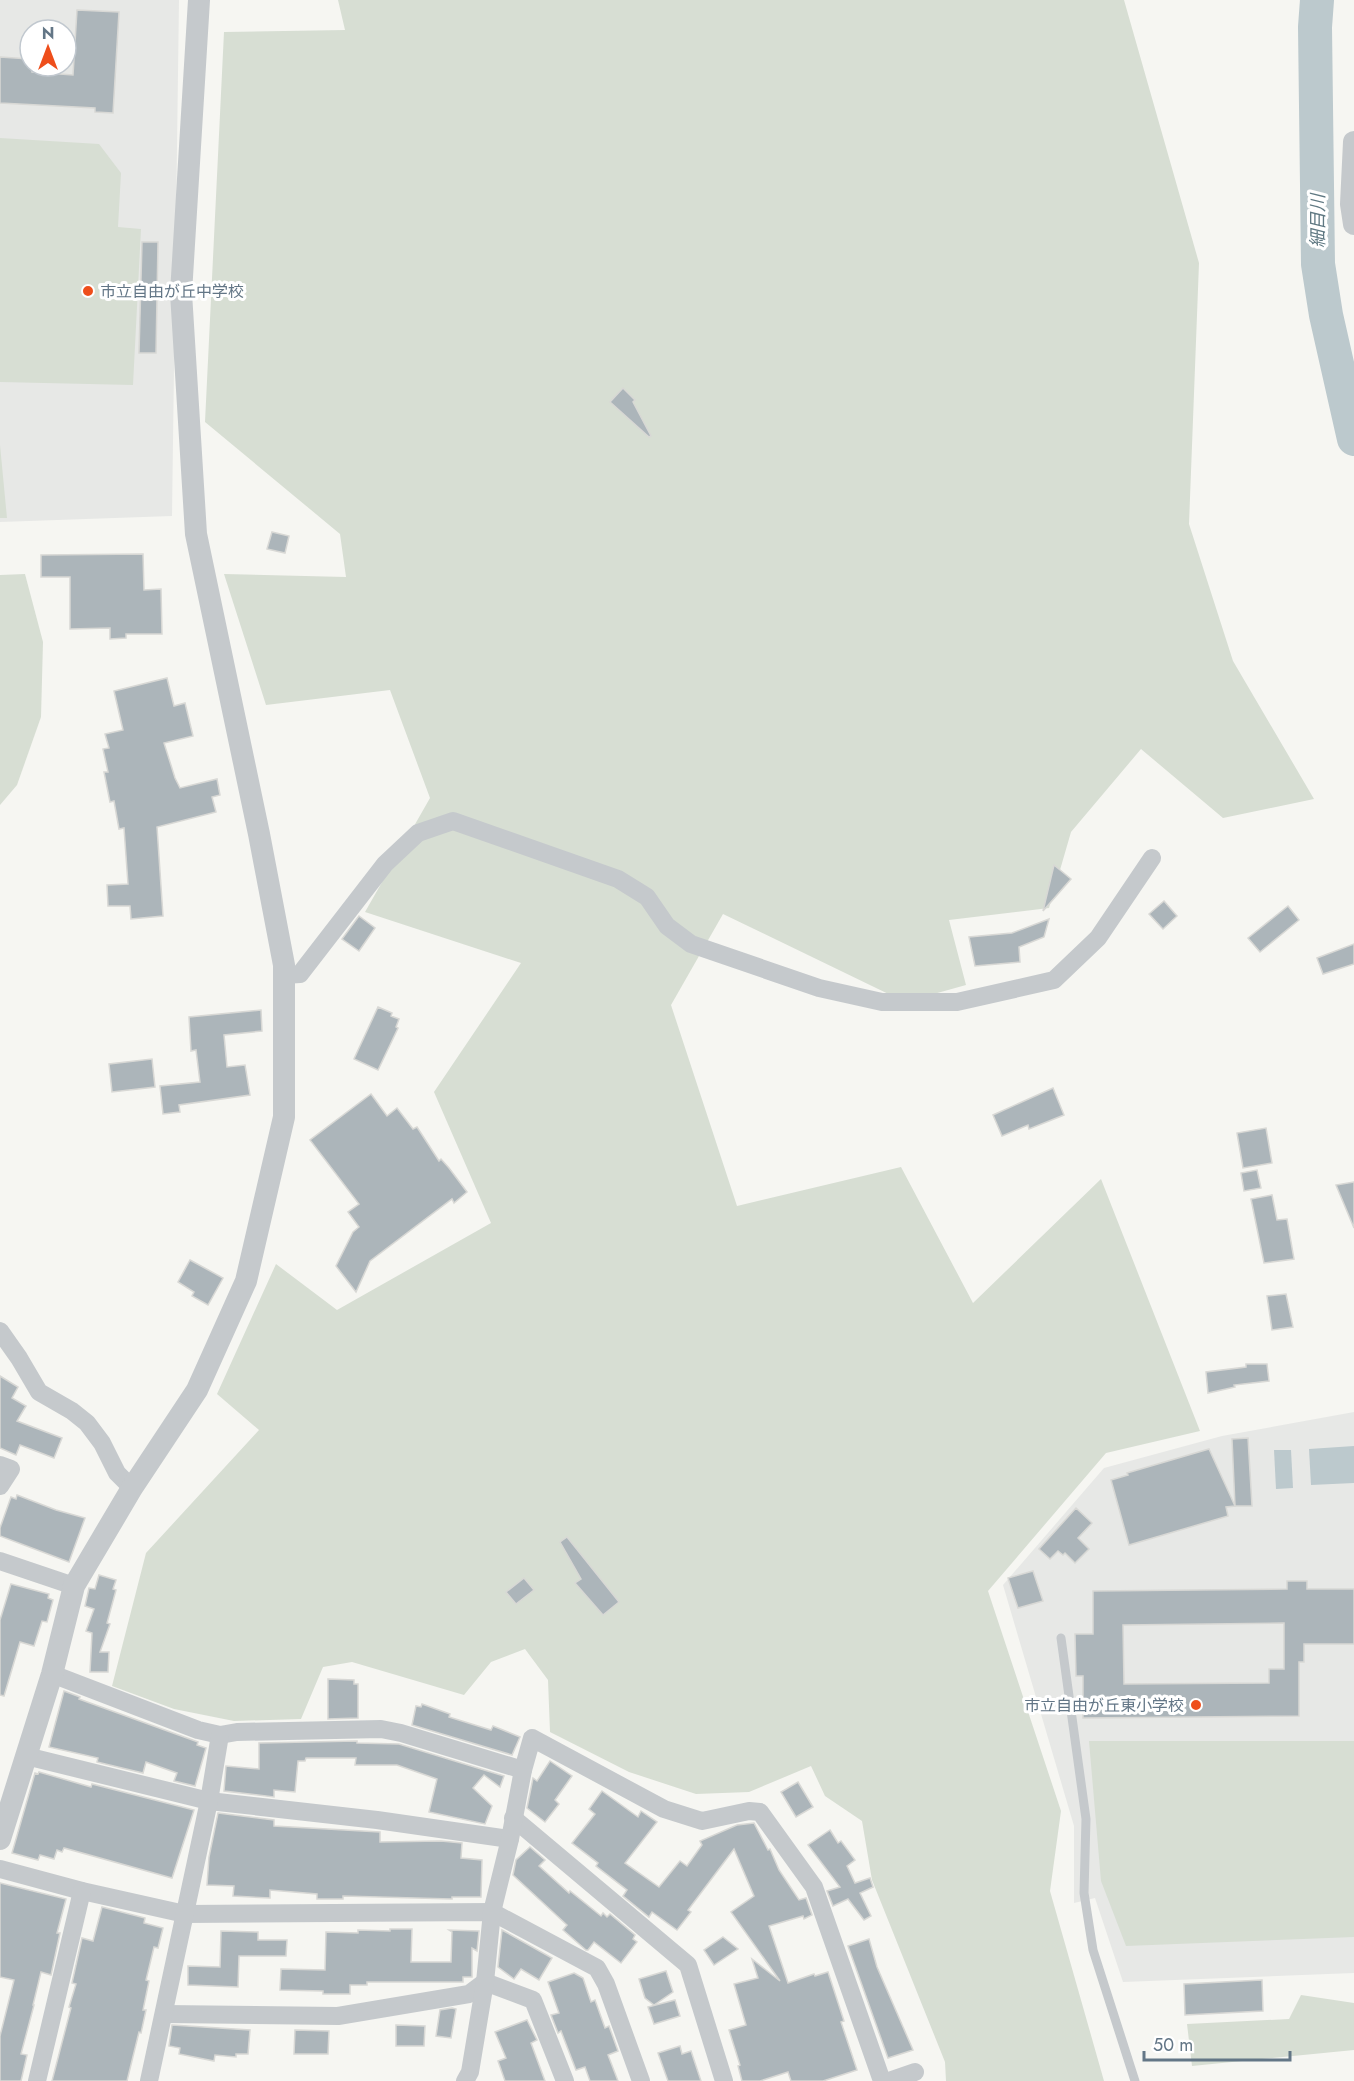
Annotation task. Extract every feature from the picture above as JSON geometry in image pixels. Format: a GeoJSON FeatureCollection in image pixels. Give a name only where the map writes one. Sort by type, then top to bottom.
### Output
{"type":"FeatureCollection","features":[{"type":"Feature","properties":{"kind":"street"},"geometry":{"type":"LineString","coordinates":[[0,1839],[52,1674],[74,1586],[132,1488],[197,1390],[246,1281],[284,1117],[284,965],[196,534],[181,293],[199,0]]}},
{"type":"Feature","properties":{"kind":"street"},"geometry":{"type":"LineString","coordinates":[[1354,142],[1351,204],[1354,224]]}},
{"type":"Feature","properties":{"kind":"street"},"geometry":{"type":"LineString","coordinates":[[284,975],[300,974],[385,864],[418,833],[453,821],[618,879],[647,897],[667,926],[691,944],[819,988],[882,1002],[957,1002],[1053,980],[1098,938],[1152,858]]}},
{"type":"Feature","properties":{"kind":"street"},"geometry":{"type":"LineString","coordinates":[[0,1331],[39,1392],[72,1411],[87,1423],[102,1443],[117,1473],[132,1488]]}},
{"type":"Feature","properties":{"kind":"street"},"geometry":{"type":"LineString","coordinates":[[0,1465],[11,1469],[0,1486]]}},
{"type":"Feature","properties":{"kind":"street"},"geometry":{"type":"LineString","coordinates":[[0,1561],[74,1586]]}},
{"type":"Feature","properties":{"kind":"street"},"geometry":{"type":"LineString","coordinates":[[52,1674],[198,1730],[220,1735],[237,1732],[381,1729],[523,1770]]}},
{"type":"Feature","properties":{"kind":"street"},"geometry":{"type":"LineString","coordinates":[[150,2081],[209,1801],[220,1735]]}},
{"type":"Feature","properties":{"kind":"street"},"geometry":{"type":"LineString","coordinates":[[465,2081],[470,2072],[485,1982],[492,1912],[532,1738],[664,1809],[702,1821],[748,1811],[760,1812],[814,1887],[882,2081]]}},
{"type":"Feature","properties":{"kind":"street"},"geometry":{"type":"LineString","coordinates":[[26,1756],[209,1801],[510,1839]]}},
{"type":"Feature","properties":{"kind":"street"},"geometry":{"type":"LineString","coordinates":[[513,1818],[688,1965],[724,2081]]}},
{"type":"Feature","properties":{"kind":"street"},"geometry":{"type":"LineString","coordinates":[[0,1869],[82,1891],[184,1914],[492,1912],[597,1968],[606,1984],[641,2081]]}},
{"type":"Feature","properties":{"kind":"street"},"geometry":{"type":"LineString","coordinates":[[37,2081],[82,1891]]}},
{"type":"Feature","properties":{"kind":"street"},"geometry":{"type":"LineString","coordinates":[[164,2014],[338,2016],[469,1994],[485,1982]]}},
{"type":"Feature","properties":{"kind":"street"},"geometry":{"type":"LineString","coordinates":[[485,1982],[533,2000],[565,2081]]}},
{"type":"Feature","properties":{"kind":"street"},"geometry":{"type":"LineString","coordinates":[[889,2081],[915,2072]]}},
{"type":"Feature","properties":{"kind":"lane"},"geometry":{"type":"LineString","coordinates":[[1061,1638],[1086,1819],[1084,1893],[1093,1950],[1135,2081]]}},
{"type":"Feature","properties":{"kind":"shaded area","name":"市立自由が丘中学校"},"geometry":{"type":"Polygon","coordinates":[[[0,0],[179,0],[172,516],[0,522],[0,0]]]}},
{"type":"Feature","properties":{"kind":"shaded area"},"geometry":{"type":"Polygon","coordinates":[[[338,0],[1124,0],[1199,263],[1189,524],[1233,661],[1314,799],[1223,818],[1141,749],[1071,832],[1049,908],[949,920],[966,985],[905,1002],[723,914],[671,1005],[737,1206],[901,1167],[973,1303],[1101,1179],[1200,1431],[1106,1453],[988,1591],[1061,1811],[1050,1891],[1104,2081],[946,2081],[945,2062],[872,1880],[862,1821],[825,1796],[811,1766],[749,1792],[696,1794],[629,1772],[550,1732],[548,1680],[525,1649],[491,1662],[464,1695],[352,1662],[323,1667],[301,1719],[234,1721],[174,1709],[112,1686],[146,1553],[259,1430],[217,1394],[276,1264],[337,1310],[491,1223],[434,1092],[521,963],[365,912],[430,798],[390,690],[266,705],[224,574],[346,577],[340,534],[205,422],[224,32],[345,30],[338,0]]]}},
{"type":"Feature","properties":{"kind":"shaded area"},"geometry":{"type":"Polygon","coordinates":[[[0,138],[99,144],[121,173],[118,227],[141,229],[133,385],[0,382],[0,138]]]}},
{"type":"Feature","properties":{"kind":"shaded area"},"geometry":{"type":"Polygon","coordinates":[[[0,445],[7,518],[0,518],[0,445]]]}},
{"type":"Feature","properties":{"kind":"shaded area"},"geometry":{"type":"Polygon","coordinates":[[[25,574],[43,642],[41,717],[17,785],[0,805],[0,575],[25,574]]]}},
{"type":"Feature","properties":{"kind":"shaded area","name":"市立自由が丘東小学校"},"geometry":{"type":"Polygon","coordinates":[[[1354,1412],[1354,1973],[1123,1982],[1095,1898],[1074,1903],[1074,1826],[1003,1585],[1104,1468],[1222,1436],[1354,1412]]]}},
{"type":"Feature","properties":{"kind":"shaded area"},"geometry":{"type":"Polygon","coordinates":[[[1354,1446],[1354,1483],[1311,1485],[1309,1449],[1354,1446]]]}},
{"type":"Feature","properties":{"kind":"shaded area"},"geometry":{"type":"Polygon","coordinates":[[[1274,1450],[1291,1450],[1293,1488],[1276,1489],[1274,1450]]]}},
{"type":"Feature","properties":{"kind":"shaded area"},"geometry":{"type":"Polygon","coordinates":[[[1089,1741],[1354,1741],[1354,1937],[1126,1946],[1101,1881],[1089,1741]]]}},
{"type":"Feature","properties":{"kind":"shaded area"},"geometry":{"type":"Polygon","coordinates":[[[1301,1995],[1354,2003],[1354,2050],[1192,2066],[1187,2024],[1289,2019],[1301,1995]]]}},
{"type":"Feature","properties":{"kind":"building"},"geometry":{"type":"Polygon","coordinates":[[[77,10],[119,12],[113,113],[95,112],[95,108],[0,103],[0,57],[18,58],[18,78],[78,78],[77,10]]]}},
{"type":"Feature","properties":{"kind":"building"},"geometry":{"type":"Polygon","coordinates":[[[142,242],[158,242],[156,353],[139,353],[142,242]]]}},
{"type":"Feature","properties":{"kind":"building"},"geometry":{"type":"Polygon","coordinates":[[[623,388],[635,400],[633,402],[651,436],[649,437],[610,402],[623,388]]]}},
{"type":"Feature","properties":{"kind":"building"},"geometry":{"type":"Polygon","coordinates":[[[272,532],[289,536],[285,553],[267,549],[272,532]]]}},
{"type":"Feature","properties":{"kind":"building"},"geometry":{"type":"Polygon","coordinates":[[[143,554],[144,590],[161,589],[162,634],[126,634],[126,638],[110,639],[110,628],[70,629],[70,577],[41,577],[41,555],[143,554]]]}},
{"type":"Feature","properties":{"kind":"building"},"geometry":{"type":"Polygon","coordinates":[[[167,678],[174,706],[185,703],[193,736],[164,743],[175,778],[180,788],[217,779],[220,795],[212,797],[216,812],[157,827],[163,916],[131,919],[130,906],[108,906],[107,885],[128,884],[124,828],[119,829],[114,801],[110,802],[104,772],[108,772],[103,749],[109,748],[105,734],[123,730],[114,691],[167,678]]]}},
{"type":"Feature","properties":{"kind":"building"},"geometry":{"type":"Polygon","coordinates":[[[1054,865],[1071,879],[1043,911],[1054,865]]]}},
{"type":"Feature","properties":{"kind":"building"},"geometry":{"type":"Polygon","coordinates":[[[1164,901],[1177,916],[1163,929],[1149,914],[1164,901]]]}},
{"type":"Feature","properties":{"kind":"building"},"geometry":{"type":"Polygon","coordinates":[[[1288,906],[1299,920],[1260,952],[1248,938],[1288,906]]]}},
{"type":"Feature","properties":{"kind":"building"},"geometry":{"type":"Polygon","coordinates":[[[359,916],[375,928],[359,951],[342,939],[359,916]]]}},
{"type":"Feature","properties":{"kind":"building"},"geometry":{"type":"Polygon","coordinates":[[[1049,919],[1044,937],[1019,947],[1020,962],[975,966],[969,937],[1012,933],[1049,919]]]}},
{"type":"Feature","properties":{"kind":"building"},"geometry":{"type":"Polygon","coordinates":[[[1354,944],[1354,964],[1323,974],[1317,958],[1354,944]]]}},
{"type":"Feature","properties":{"kind":"building"},"geometry":{"type":"Polygon","coordinates":[[[378,1007],[399,1019],[396,1027],[398,1028],[378,1070],[354,1059],[378,1007]]]}},
{"type":"Feature","properties":{"kind":"building"},"geometry":{"type":"Polygon","coordinates":[[[261,1010],[262,1031],[224,1035],[227,1067],[245,1065],[250,1095],[179,1105],[180,1112],[163,1114],[160,1086],[200,1082],[196,1050],[191,1051],[189,1017],[261,1010]]]}},
{"type":"Feature","properties":{"kind":"building"},"geometry":{"type":"Polygon","coordinates":[[[152,1059],[155,1087],[112,1092],[109,1064],[152,1059]]]}},
{"type":"Feature","properties":{"kind":"building"},"geometry":{"type":"Polygon","coordinates":[[[1053,1088],[1064,1115],[1029,1129],[1028,1125],[1002,1136],[993,1115],[1053,1088]]]}},
{"type":"Feature","properties":{"kind":"building"},"geometry":{"type":"Polygon","coordinates":[[[371,1094],[387,1116],[397,1108],[413,1129],[417,1127],[439,1161],[441,1159],[467,1192],[454,1203],[452,1199],[370,1261],[356,1292],[336,1266],[353,1232],[359,1227],[348,1212],[359,1204],[310,1140],[371,1094]]]}},
{"type":"Feature","properties":{"kind":"building"},"geometry":{"type":"Polygon","coordinates":[[[1266,1128],[1272,1163],[1243,1168],[1237,1133],[1266,1128]]]}},
{"type":"Feature","properties":{"kind":"building"},"geometry":{"type":"Polygon","coordinates":[[[1257,1170],[1261,1188],[1244,1191],[1241,1173],[1257,1170]]]}},
{"type":"Feature","properties":{"kind":"building"},"geometry":{"type":"Polygon","coordinates":[[[1354,1182],[1354,1228],[1336,1185],[1354,1182]]]}},
{"type":"Feature","properties":{"kind":"building"},"geometry":{"type":"Polygon","coordinates":[[[1272,1195],[1277,1220],[1287,1219],[1294,1259],[1264,1263],[1251,1199],[1272,1195]]]}},
{"type":"Feature","properties":{"kind":"building"},"geometry":{"type":"Polygon","coordinates":[[[190,1260],[223,1278],[208,1305],[192,1296],[194,1292],[178,1282],[190,1260]]]}},
{"type":"Feature","properties":{"kind":"building"},"geometry":{"type":"Polygon","coordinates":[[[1286,1294],[1293,1327],[1272,1330],[1267,1296],[1286,1294]]]}},
{"type":"Feature","properties":{"kind":"building"},"geometry":{"type":"Polygon","coordinates":[[[1246,1364],[1267,1364],[1269,1381],[1234,1385],[1235,1387],[1208,1393],[1206,1372],[1246,1367],[1246,1364]]]}},
{"type":"Feature","properties":{"kind":"building"},"geometry":{"type":"Polygon","coordinates":[[[0,1376],[18,1387],[12,1398],[26,1406],[17,1421],[62,1438],[54,1458],[20,1445],[16,1455],[0,1448],[0,1376]]]}},
{"type":"Feature","properties":{"kind":"building"},"geometry":{"type":"Polygon","coordinates":[[[1248,1438],[1252,1506],[1235,1506],[1232,1439],[1248,1438]]]}},
{"type":"Feature","properties":{"kind":"building"},"geometry":{"type":"Polygon","coordinates":[[[1209,1449],[1235,1506],[1226,1507],[1228,1516],[1129,1545],[1111,1480],[1128,1475],[1127,1473],[1209,1449]]]}},
{"type":"Feature","properties":{"kind":"building"},"geometry":{"type":"Polygon","coordinates":[[[17,1495],[85,1518],[69,1562],[0,1536],[0,1528],[11,1497],[16,1499],[17,1495]]]}},
{"type":"Feature","properties":{"kind":"building"},"geometry":{"type":"Polygon","coordinates":[[[1076,1508],[1092,1523],[1078,1538],[1089,1549],[1075,1563],[1065,1553],[1063,1555],[1058,1551],[1050,1559],[1039,1549],[1076,1508]]]}},
{"type":"Feature","properties":{"kind":"building"},"geometry":{"type":"Polygon","coordinates":[[[567,1537],[619,1602],[603,1615],[575,1583],[581,1579],[560,1542],[567,1537]]]}},
{"type":"Feature","properties":{"kind":"building"},"geometry":{"type":"Polygon","coordinates":[[[1033,1571],[1043,1601],[1018,1608],[1008,1578],[1033,1571]]]}},
{"type":"Feature","properties":{"kind":"building"},"geometry":{"type":"Polygon","coordinates":[[[99,1575],[116,1580],[113,1589],[116,1590],[107,1623],[110,1624],[100,1652],[109,1652],[108,1672],[90,1672],[92,1633],[86,1631],[94,1609],[85,1606],[89,1588],[95,1589],[99,1575]]]}},
{"type":"Feature","properties":{"kind":"building"},"geometry":{"type":"Polygon","coordinates":[[[524,1578],[534,1590],[516,1604],[506,1592],[524,1578]]]}},
{"type":"Feature","properties":{"kind":"building"},"geometry":{"type":"Polygon","coordinates":[[[1287,1581],[1307,1581],[1307,1589],[1354,1589],[1354,1644],[1304,1644],[1304,1662],[1299,1662],[1299,1716],[1083,1718],[1083,1676],[1076,1676],[1075,1634],[1093,1634],[1093,1591],[1287,1589],[1287,1581]],[[1284,1623],[1123,1625],[1124,1684],[1269,1683],[1269,1669],[1284,1669],[1284,1623]]]}},
{"type":"Feature","properties":{"kind":"building"},"geometry":{"type":"Polygon","coordinates":[[[11,1584],[49,1594],[48,1598],[53,1600],[47,1622],[42,1621],[34,1646],[20,1642],[4,1696],[0,1695],[0,1620],[11,1584]]]}},
{"type":"Feature","properties":{"kind":"building"},"geometry":{"type":"Polygon","coordinates":[[[328,1679],[354,1680],[354,1684],[358,1684],[358,1718],[328,1719],[328,1679]]]}},
{"type":"Feature","properties":{"kind":"building"},"geometry":{"type":"Polygon","coordinates":[[[64,1691],[80,1697],[79,1699],[198,1742],[197,1745],[206,1748],[195,1786],[174,1781],[177,1773],[146,1762],[143,1773],[97,1762],[98,1758],[49,1747],[64,1691]]]}},
{"type":"Feature","properties":{"kind":"building"},"geometry":{"type":"Polygon","coordinates":[[[422,1704],[450,1714],[449,1717],[491,1730],[493,1726],[520,1737],[512,1755],[412,1725],[416,1706],[421,1707],[422,1704]]]}},
{"type":"Feature","properties":{"kind":"building"},"geometry":{"type":"Polygon","coordinates":[[[357,1741],[357,1743],[399,1744],[504,1776],[500,1787],[484,1775],[473,1788],[492,1806],[485,1824],[429,1812],[437,1779],[397,1765],[355,1765],[356,1758],[306,1758],[305,1761],[298,1761],[295,1792],[274,1790],[274,1797],[224,1791],[226,1766],[259,1769],[259,1743],[357,1741]]]}},
{"type":"Feature","properties":{"kind":"building"},"geometry":{"type":"Polygon","coordinates":[[[550,1761],[572,1776],[555,1800],[559,1804],[545,1822],[527,1808],[533,1778],[537,1781],[550,1761]]]}},
{"type":"Feature","properties":{"kind":"building"},"geometry":{"type":"Polygon","coordinates":[[[39,1772],[91,1787],[92,1784],[194,1810],[172,1878],[64,1848],[62,1852],[57,1850],[54,1859],[40,1855],[38,1860],[12,1853],[35,1773],[39,1772]]]}},
{"type":"Feature","properties":{"kind":"building"},"geometry":{"type":"Polygon","coordinates":[[[798,1782],[813,1807],[796,1817],[781,1792],[798,1782]]]}},
{"type":"Feature","properties":{"kind":"building"},"geometry":{"type":"Polygon","coordinates":[[[602,1791],[638,1817],[641,1811],[657,1822],[625,1863],[659,1887],[680,1861],[687,1866],[702,1845],[700,1841],[737,1825],[754,1823],[768,1850],[770,1849],[779,1870],[799,1900],[806,1898],[812,1915],[804,1919],[803,1916],[769,1926],[788,1983],[828,1972],[857,2070],[823,2081],[791,2081],[788,2072],[760,2081],[742,2081],[738,2066],[740,2065],[729,2030],[746,2025],[734,1984],[758,1978],[752,1959],[780,1981],[731,1912],[754,1896],[734,1849],[688,1910],[691,1912],[677,1930],[652,1912],[649,1917],[623,1896],[627,1890],[596,1866],[598,1863],[572,1843],[595,1814],[589,1809],[602,1791]]]}},
{"type":"Feature","properties":{"kind":"building"},"geometry":{"type":"Polygon","coordinates":[[[218,1813],[274,1820],[274,1826],[380,1832],[380,1842],[462,1843],[461,1858],[482,1860],[481,1897],[452,1897],[452,1899],[343,1896],[343,1899],[317,1899],[317,1894],[270,1890],[270,1898],[233,1896],[234,1886],[207,1885],[209,1857],[218,1813]]]}},
{"type":"Feature","properties":{"kind":"building"},"geometry":{"type":"Polygon","coordinates":[[[830,1830],[838,1843],[841,1841],[855,1860],[847,1866],[855,1883],[870,1878],[873,1887],[860,1893],[871,1916],[864,1920],[848,1899],[833,1906],[827,1891],[840,1887],[808,1845],[830,1830]]]}},
{"type":"Feature","properties":{"kind":"building"},"geometry":{"type":"Polygon","coordinates":[[[530,1847],[545,1860],[539,1866],[569,1893],[570,1891],[601,1916],[603,1913],[607,1917],[610,1914],[635,1935],[633,1939],[637,1942],[621,1963],[594,1942],[586,1950],[563,1930],[567,1925],[513,1875],[516,1860],[530,1847]]]}},
{"type":"Feature","properties":{"kind":"building"},"geometry":{"type":"Polygon","coordinates":[[[0,1883],[66,1899],[57,1933],[60,1933],[51,1975],[41,1972],[21,2054],[27,2055],[21,2081],[0,2081],[0,2036],[14,1980],[0,1977],[0,1883]]]}},
{"type":"Feature","properties":{"kind":"building"},"geometry":{"type":"Polygon","coordinates":[[[102,1907],[145,1918],[144,1923],[163,1928],[158,1948],[154,1947],[146,1980],[149,1981],[141,2033],[139,2032],[127,2081],[52,2081],[71,2008],[69,2007],[76,1984],[72,1983],[82,1938],[93,1941],[102,1907]]]}},
{"type":"Feature","properties":{"kind":"building"},"geometry":{"type":"Polygon","coordinates":[[[390,1929],[412,1929],[411,1962],[451,1962],[452,1932],[449,1930],[479,1931],[477,1951],[472,1948],[472,1977],[463,1977],[463,1982],[367,1982],[367,1985],[350,1985],[350,1994],[280,1990],[281,1969],[325,1970],[326,1932],[358,1933],[358,1930],[390,1931],[390,1929]]]}},
{"type":"Feature","properties":{"kind":"building"},"geometry":{"type":"Polygon","coordinates":[[[502,1930],[552,1958],[539,1980],[521,1969],[514,1979],[498,1967],[502,1930]]]}},
{"type":"Feature","properties":{"kind":"building"},"geometry":{"type":"Polygon","coordinates":[[[221,1931],[258,1932],[258,1940],[287,1940],[286,1956],[239,1956],[238,1987],[188,1985],[188,1966],[220,1967],[221,1931]]]}},
{"type":"Feature","properties":{"kind":"building"},"geometry":{"type":"Polygon","coordinates":[[[723,1937],[738,1949],[714,1965],[704,1950],[723,1937]]]}},
{"type":"Feature","properties":{"kind":"building"},"geometry":{"type":"Polygon","coordinates":[[[869,1939],[877,1967],[913,2050],[888,2058],[848,1946],[869,1939]]]}},
{"type":"Feature","properties":{"kind":"building"},"geometry":{"type":"Polygon","coordinates":[[[666,1971],[673,1992],[654,2005],[645,1998],[639,1979],[666,1971]]]}},
{"type":"Feature","properties":{"kind":"building"},"geometry":{"type":"Polygon","coordinates":[[[574,1973],[583,1978],[591,2002],[595,2000],[605,2028],[609,2026],[618,2051],[608,2055],[618,2081],[590,2081],[585,2067],[576,2070],[561,2031],[558,2033],[551,2015],[559,2013],[548,1982],[574,1973]]]}},
{"type":"Feature","properties":{"kind":"building"},"geometry":{"type":"Polygon","coordinates":[[[1262,1980],[1263,2011],[1185,2015],[1184,1984],[1262,1980]]]}},
{"type":"Feature","properties":{"kind":"building"},"geometry":{"type":"Polygon","coordinates":[[[675,2000],[680,2016],[654,2024],[648,2007],[675,2000]]]}},
{"type":"Feature","properties":{"kind":"building"},"geometry":{"type":"Polygon","coordinates":[[[456,2009],[451,2038],[436,2036],[440,2010],[456,2009]]]}},
{"type":"Feature","properties":{"kind":"building"},"geometry":{"type":"Polygon","coordinates":[[[527,2020],[537,2040],[531,2043],[545,2081],[505,2081],[498,2061],[506,2058],[495,2032],[527,2020]]]}},
{"type":"Feature","properties":{"kind":"building"},"geometry":{"type":"Polygon","coordinates":[[[172,2025],[250,2030],[248,2054],[236,2054],[236,2057],[215,2055],[214,2061],[179,2054],[180,2048],[169,2046],[172,2025]]]}},
{"type":"Feature","properties":{"kind":"building"},"geometry":{"type":"Polygon","coordinates":[[[396,2025],[425,2026],[424,2046],[396,2046],[396,2025]]]}},
{"type":"Feature","properties":{"kind":"building"},"geometry":{"type":"Polygon","coordinates":[[[295,2030],[329,2031],[328,2054],[294,2054],[295,2030]]]}},
{"type":"Feature","properties":{"kind":"building"},"geometry":{"type":"Polygon","coordinates":[[[680,2046],[682,2054],[691,2051],[701,2081],[668,2081],[658,2053],[680,2046]]]}},
{"type":"Feature","properties":{"kind":"waterway","name":"細目川"},"geometry":{"type":"LineString","coordinates":[[1317,0],[1315,27],[1318,264],[1326,315],[1354,439]]}},
{"type":"Feature","properties":{"kind":"place","name":"市立自由が丘中学校"},"geometry":{"type":"Point","coordinates":[88,291]}},
{"type":"Feature","properties":{"kind":"place","name":"市立自由が丘東小学校"},"geometry":{"type":"Point","coordinates":[1196,1705]}}]}
